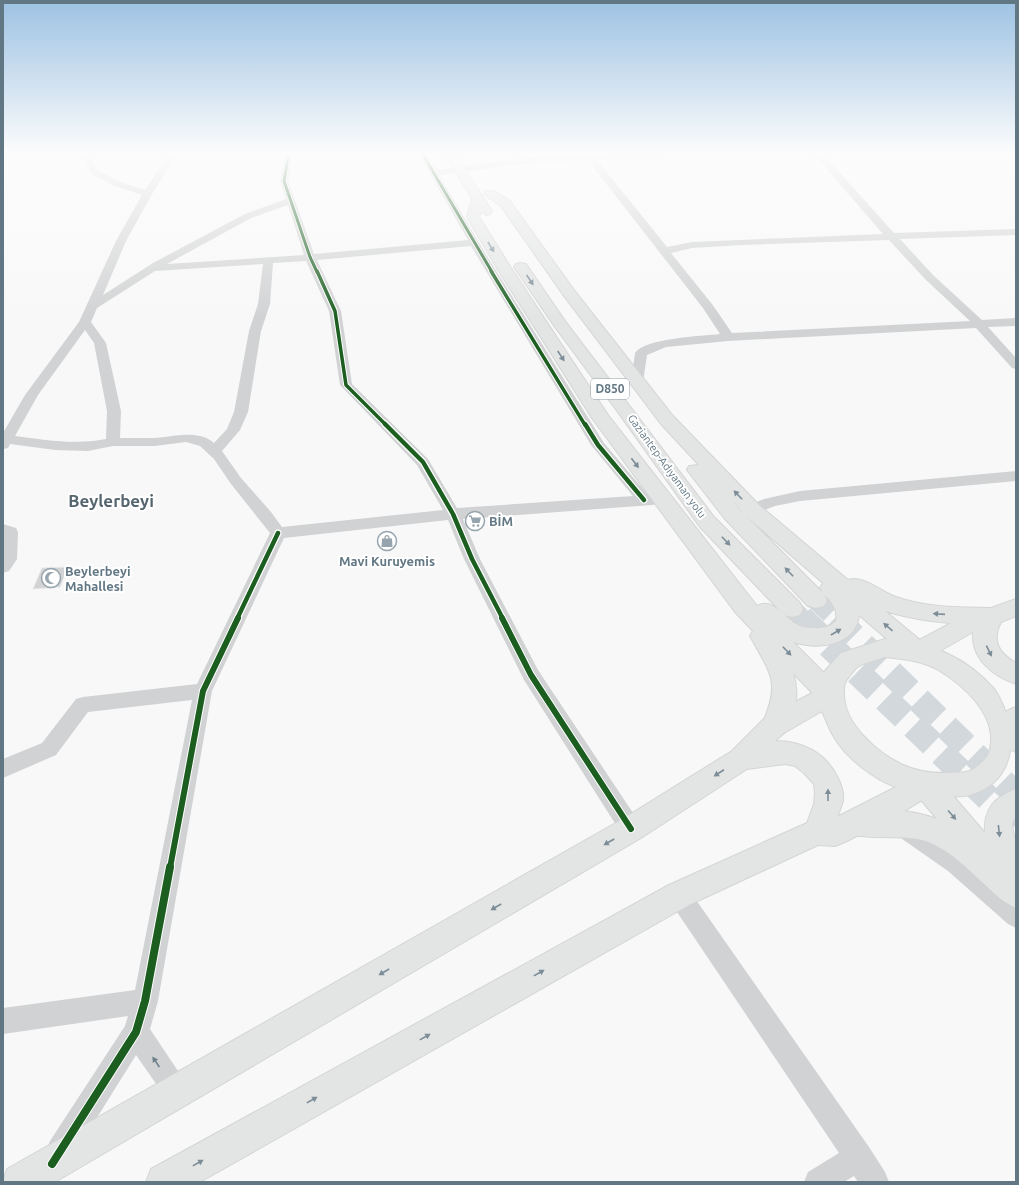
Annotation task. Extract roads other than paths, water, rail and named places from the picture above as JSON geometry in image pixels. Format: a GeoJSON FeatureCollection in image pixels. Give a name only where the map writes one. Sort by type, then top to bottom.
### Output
{"type":"FeatureCollection","features":[{"type":"Feature","properties":{"kind":"main road"},"geometry":{"type":"LineString","coordinates":[[478,208],[473,217],[504,268],[601,418],[743,606],[776,661],[785,687],[783,705],[775,725]]}},
{"type":"Feature","properties":{"kind":"main road","name":"Gaziantep-Adıyaman yolu"},"geometry":{"type":"LineString","coordinates":[[491,208],[560,324],[621,404],[707,522],[792,609]]}},
{"type":"Feature","properties":{"kind":"main road","name":"Gaziantep-Adıyaman yolu"},"geometry":{"type":"LineString","coordinates":[[493,208],[638,398],[732,514],[816,600]]}},
{"type":"Feature","properties":{"kind":"main road"},"geometry":{"type":"LineString","coordinates":[[509,208],[569,293],[666,420],[752,510],[839,596],[846,608],[847,620],[843,628],[837,633],[828,637],[817,638],[794,633],[783,628],[683,526]]}},
{"type":"Feature","properties":{"kind":"main road"},"geometry":{"type":"LineString","coordinates":[[752,510],[918,652]]}},
{"type":"Feature","properties":{"kind":"main road"},"geometry":{"type":"LineString","coordinates":[[773,527],[870,596],[900,608],[925,613],[992,618]]}},
{"type":"Feature","properties":{"kind":"main road"},"geometry":{"type":"LineString","coordinates":[[743,606],[830,695]]}},
{"type":"Feature","properties":{"kind":"main road"},"geometry":{"type":"LineString","coordinates":[[918,652],[964,628],[992,618],[1016,607]]}},
{"type":"Feature","properties":{"kind":"main road"},"geometry":{"type":"LineString","coordinates":[[992,618],[985,632],[986,647],[991,656],[1000,666],[1016,674]]}},
{"type":"Feature","properties":{"kind":"main road"},"geometry":{"type":"LineString","coordinates":[[885,648],[918,652],[938,659],[956,669],[973,682],[987,696],[997,713],[1012,730],[1004,744],[1001,758],[994,769],[982,778],[971,783],[957,786],[926,785],[907,780],[872,762],[857,749],[837,722],[832,709],[830,695],[832,682],[846,661],[858,654],[885,648]]}},
{"type":"Feature","properties":{"kind":"main road"},"geometry":{"type":"LineString","coordinates":[[20,1182],[631,829],[740,759],[775,725],[830,695]]}},
{"type":"Feature","properties":{"kind":"main road"},"geometry":{"type":"LineString","coordinates":[[740,759],[779,752],[799,755],[816,766],[828,782],[829,799],[817,832]]}},
{"type":"Feature","properties":{"kind":"main road"},"geometry":{"type":"LineString","coordinates":[[164,1182],[679,895],[817,832],[835,833],[926,785]]}},
{"type":"Feature","properties":{"kind":"main road"},"geometry":{"type":"LineString","coordinates":[[926,785],[1016,890]]}},
{"type":"Feature","properties":{"kind":"main road"},"geometry":{"type":"LineString","coordinates":[[1016,802],[1010,804],[1002,812],[998,823],[999,836],[1004,850],[1016,866]]}},
{"type":"Feature","properties":{"kind":"main road"},"geometry":{"type":"LineString","coordinates":[[855,823],[898,823],[933,830],[977,858],[1016,893]]}},
{"type":"Feature","properties":{"kind":"street"},"geometry":{"type":"LineString","coordinates":[[139,208],[121,241],[85,322],[32,395],[4,441],[55,446],[88,447],[113,442],[155,442],[186,438],[205,443],[214,452],[278,533]]}},
{"type":"Feature","properties":{"kind":"street"},"geometry":{"type":"LineString","coordinates":[[93,306],[153,268],[248,216],[270,208]]}},
{"type":"Feature","properties":{"kind":"street"},"geometry":{"type":"LineString","coordinates":[[293,208],[310,257],[335,311],[346,385],[423,462],[453,514],[472,559],[531,675],[631,829]]}},
{"type":"Feature","properties":{"kind":"street"},"geometry":{"type":"LineString","coordinates":[[454,208],[598,445],[644,500]]}},
{"type":"Feature","properties":{"kind":"street"},"geometry":{"type":"LineString","coordinates":[[630,208],[708,306],[728,337]]}},
{"type":"Feature","properties":{"kind":"street"},"geometry":{"type":"LineString","coordinates":[[867,208],[929,277],[979,324],[1016,365]]}},
{"type":"Feature","properties":{"kind":"street"},"geometry":{"type":"LineString","coordinates":[[664,251],[692,245],[1016,232]]}},
{"type":"Feature","properties":{"kind":"street"},"geometry":{"type":"LineString","coordinates":[[153,268],[268,261],[474,243]]}},
{"type":"Feature","properties":{"kind":"street"},"geometry":{"type":"LineString","coordinates":[[214,452],[233,430],[241,412],[255,331],[264,304],[268,261]]}},
{"type":"Feature","properties":{"kind":"street"},"geometry":{"type":"LineString","coordinates":[[85,322],[100,343],[114,411],[113,442]]}},
{"type":"Feature","properties":{"kind":"street"},"geometry":{"type":"LineString","coordinates":[[637,382],[642,353],[646,350],[664,344],[728,337],[1016,322]]}},
{"type":"Feature","properties":{"kind":"street"},"geometry":{"type":"LineString","coordinates":[[752,510],[773,501],[800,496],[1016,476]]}},
{"type":"Feature","properties":{"kind":"street"},"geometry":{"type":"LineString","coordinates":[[278,533],[453,514],[663,499]]}},
{"type":"Feature","properties":{"kind":"street"},"geometry":{"type":"LineString","coordinates":[[3,529],[10,532],[9,559],[3,567]]}},
{"type":"Feature","properties":{"kind":"street"},"geometry":{"type":"LineString","coordinates":[[52,1164],[136,1032],[145,1001],[203,690],[278,533]]}},
{"type":"Feature","properties":{"kind":"street"},"geometry":{"type":"LineString","coordinates":[[3,769],[49,749],[83,705],[203,690]]}},
{"type":"Feature","properties":{"kind":"street"},"geometry":{"type":"LineString","coordinates":[[898,823],[956,863],[1016,916]]}},
{"type":"Feature","properties":{"kind":"street"},"geometry":{"type":"LineString","coordinates":[[679,895],[875,1182]]}},
{"type":"Feature","properties":{"kind":"street"},"geometry":{"type":"LineString","coordinates":[[3,1021],[145,1001]]}},
{"type":"Feature","properties":{"kind":"street"},"geometry":{"type":"LineString","coordinates":[[136,1032],[176,1092]]}},
{"type":"Feature","properties":{"kind":"street"},"geometry":{"type":"LineString","coordinates":[[818,1182],[859,1157]]}},
{"type":"Feature","properties":{"kind":"tunnel"},"geometry":{"type":"LineString","coordinates":[[816,600],[836,619]]}},
{"type":"Feature","properties":{"kind":"tunnel"},"geometry":{"type":"LineString","coordinates":[[792,609],[801,618]]}},
{"type":"Feature","properties":{"kind":"tunnel"},"geometry":{"type":"LineString","coordinates":[[801,618],[1016,825]]}},
{"type":"Feature","properties":{"kind":"tunnel"},"geometry":{"type":"LineString","coordinates":[[835,618],[1016,795]]}},
{"type":"Feature","properties":{"kind":"place","name":"BİM"},"geometry":{"type":"Point","coordinates":[475,521]}},
{"type":"Feature","properties":{"kind":"place","name":"Mavi Kuruyemis"},"geometry":{"type":"Point","coordinates":[387,541]}},
{"type":"Feature","properties":{"kind":"place","name":"Beylerbeyi Mahallesi"},"geometry":{"type":"Point","coordinates":[51,578]}},
{"type":"Feature","properties":{"kind":"district","name":"Beylerbeyi"},"geometry":{"type":"Point","coordinates":[111,501]}}]}
